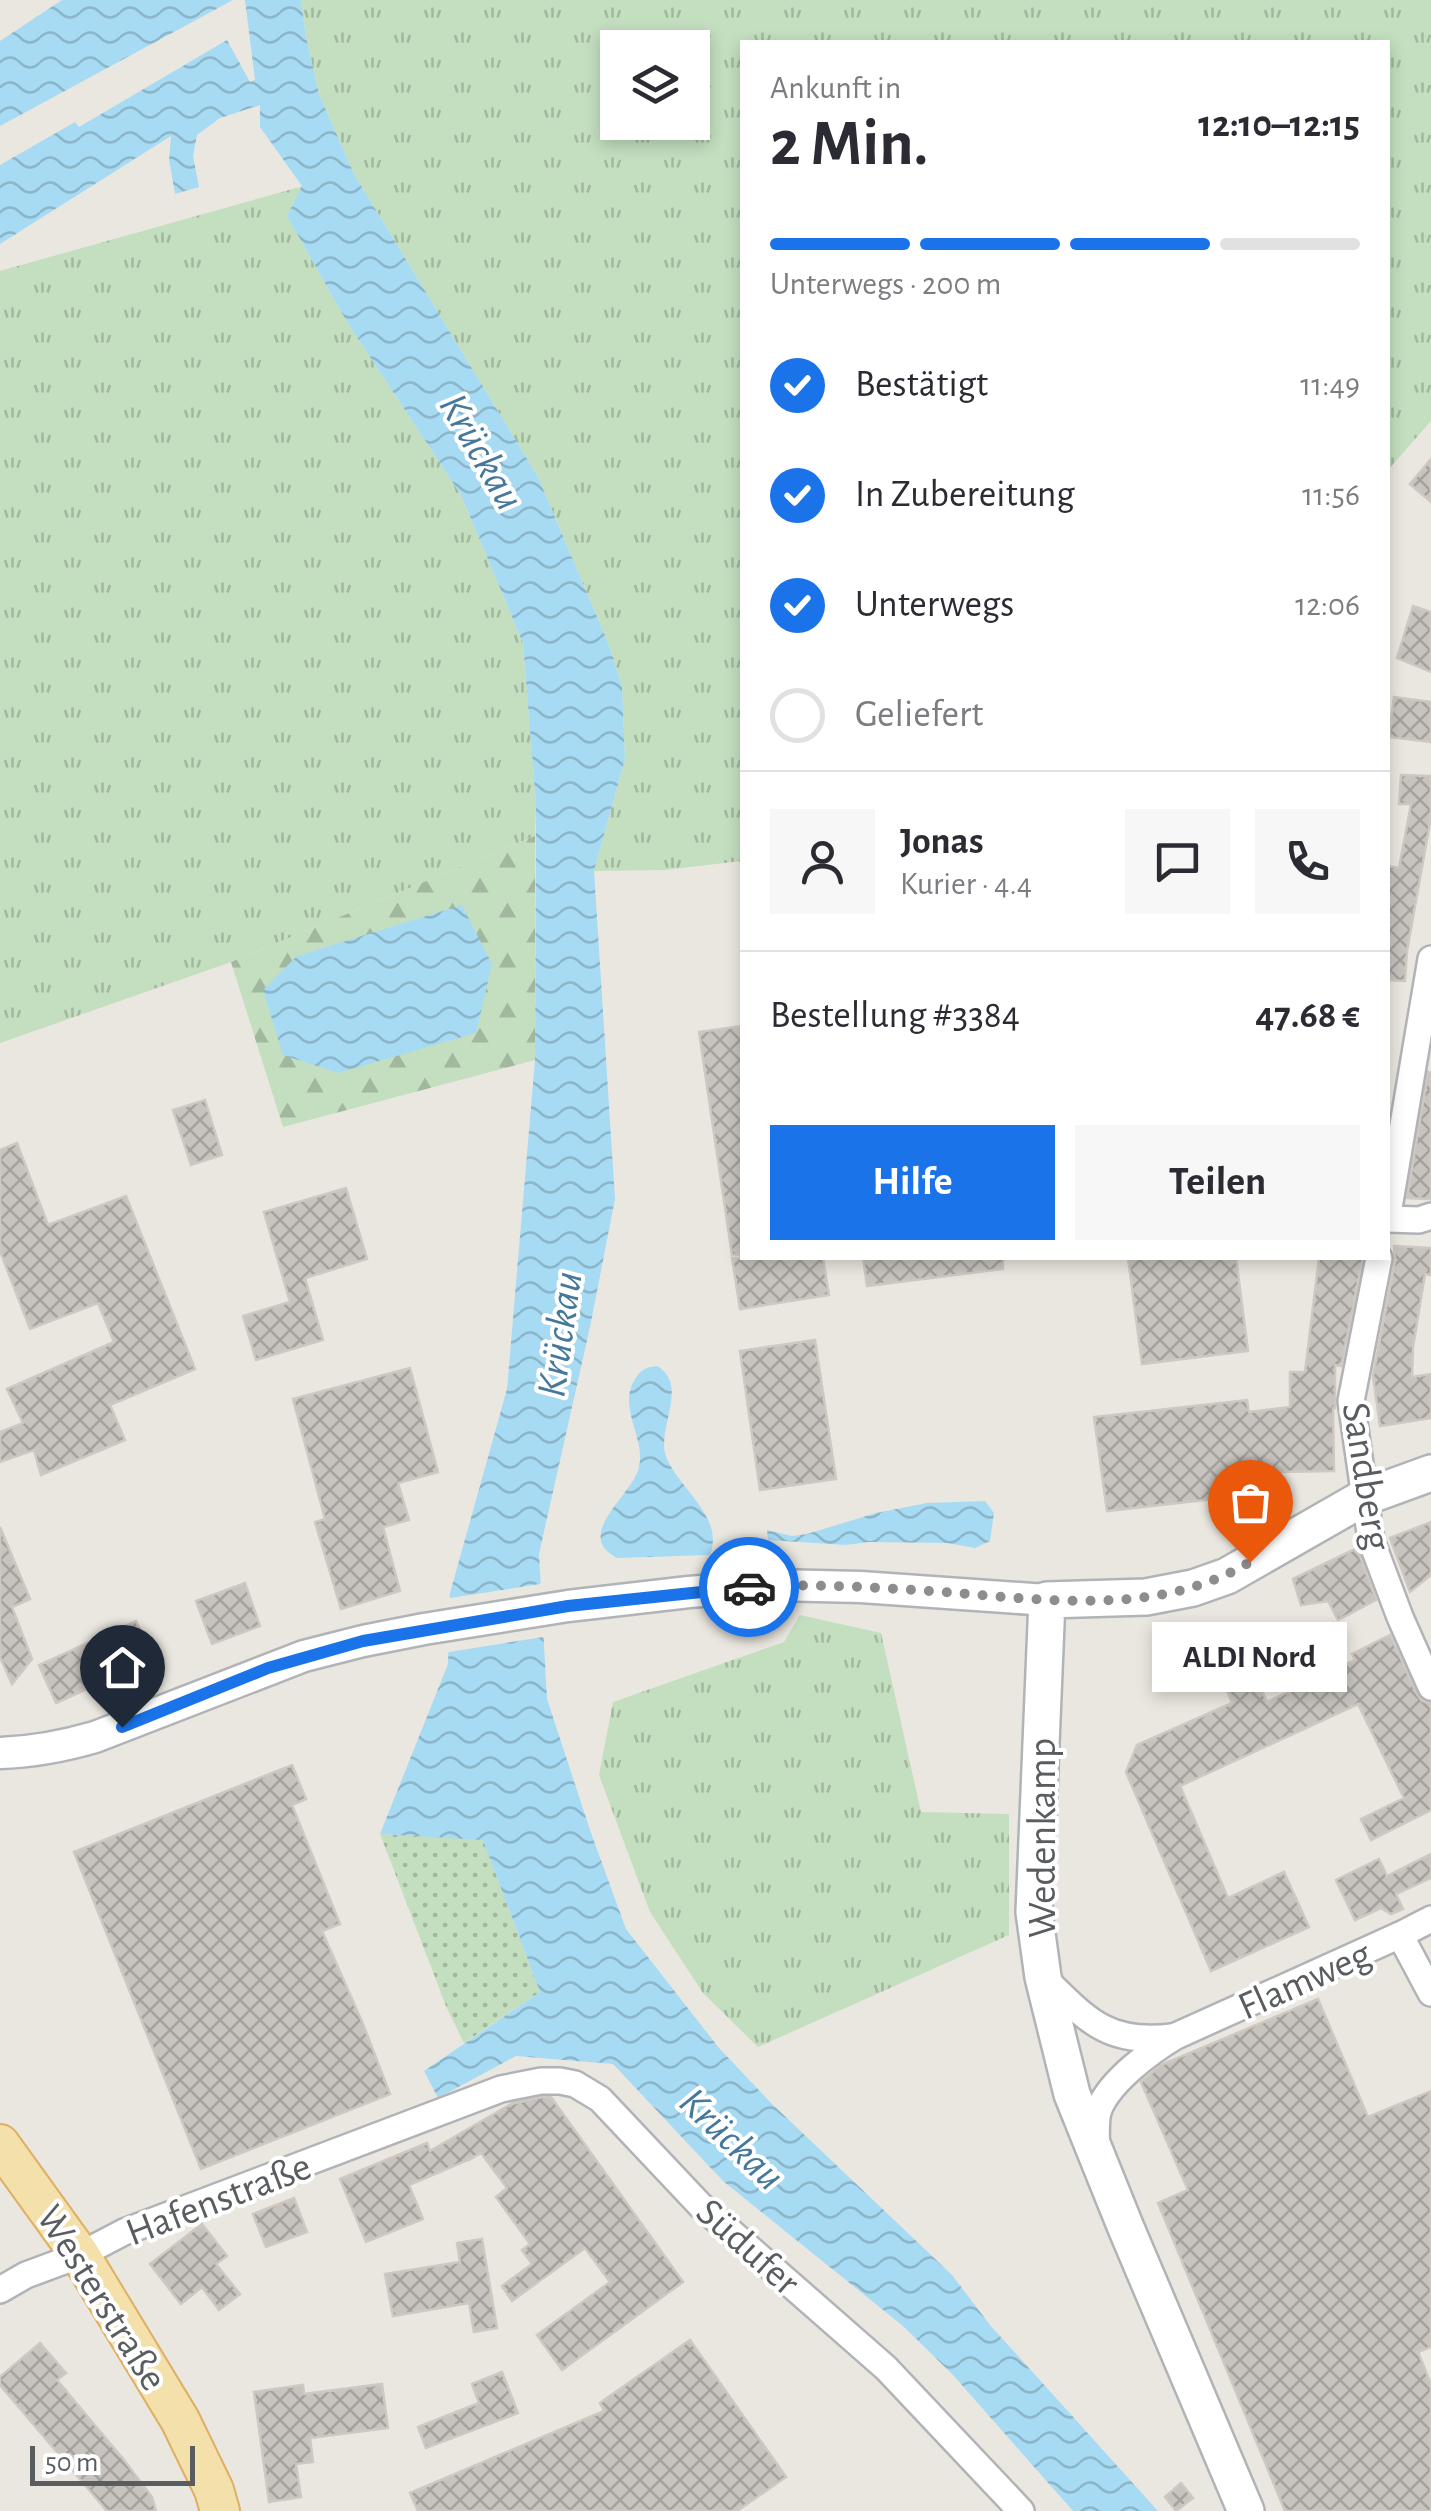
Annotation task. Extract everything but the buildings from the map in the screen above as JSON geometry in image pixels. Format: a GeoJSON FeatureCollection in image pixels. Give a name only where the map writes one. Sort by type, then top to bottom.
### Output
{"type":"FeatureCollection","features":[{"type":"Feature","properties":{"kind":"main road"},"geometry":{"type":"LineString","coordinates":[[1047,1600],[1146,1597],[1193,1588],[1227,1576],[1365,1496],[1431,1472]]}},
{"type":"Feature","properties":{"kind":"main road","name":"Wedenkamp"},"geometry":{"type":"LineString","coordinates":[[1047,1600],[1034,1912],[1043,1977],[1072,2094],[1246,2511]]}},
{"type":"Feature","properties":{"kind":"main road","name":"Westerstraße"},"geometry":{"type":"LineString","coordinates":[[0,2144],[80,2255],[180,2420],[220,2511]]}},
{"type":"Feature","properties":{"kind":"street"},"geometry":{"type":"LineString","coordinates":[[1390,1205],[1431,959]]}},
{"type":"Feature","properties":{"kind":"street"},"geometry":{"type":"LineString","coordinates":[[1390,1217],[1419,1220],[1431,1216]]}},
{"type":"Feature","properties":{"kind":"street","name":"Sandberg"},"geometry":{"type":"LineString","coordinates":[[1379,1260],[1350,1401],[1371,1540],[1431,1687]]}},
{"type":"Feature","properties":{"kind":"street"},"geometry":{"type":"LineString","coordinates":[[0,1754],[68,1745],[304,1656],[424,1629],[568,1606],[774,1585],[1047,1600]]}},
{"type":"Feature","properties":{"kind":"street","name":"Flamweg"},"geometry":{"type":"LineString","coordinates":[[1104,2176],[1096,2142],[1098,2112],[1108,2095],[1145,2055],[1176,2036],[1431,1918]]}},
{"type":"Feature","properties":{"kind":"street"},"geometry":{"type":"LineString","coordinates":[[1400,1935],[1431,1993]]}},
{"type":"Feature","properties":{"kind":"street","name":"Flamweg"},"geometry":{"type":"LineString","coordinates":[[1043,1977],[1087,2018],[1118,2036],[1176,2036]]}},
{"type":"Feature","properties":{"kind":"street","name":"Südufer"},"geometry":{"type":"LineString","coordinates":[[439,2114],[501,2089],[541,2081],[575,2084],[590,2090],[700,2205],[886,2368],[1021,2511]]}},
{"type":"Feature","properties":{"kind":"street","name":"Hafenstraße"},"geometry":{"type":"LineString","coordinates":[[0,2290],[124,2232],[439,2114]]}},
{"type":"Feature","properties":{"kind":"green space"},"geometry":{"type":"Polygon","coordinates":[[[301,0],[1431,0],[1431,421],[1390,468],[1390,40],[740,40],[740,861],[664,870],[594,871],[625,759],[622,686],[609,645],[538,477],[354,174],[319,94],[301,0]]]}},
{"type":"Feature","properties":{"kind":"green space"},"geometry":{"type":"Polygon","coordinates":[[[303,186],[287,216],[347,322],[461,495],[523,643],[536,803],[535,836],[231,962],[0,1043],[0,271],[303,186]]]}},
{"type":"Feature","properties":{"kind":"green space"},"geometry":{"type":"Polygon","coordinates":[[[535,836],[535,1060],[283,1127],[231,962],[535,836]]]}},
{"type":"Feature","properties":{"kind":"green space"},"geometry":{"type":"Polygon","coordinates":[[[800,1615],[881,1633],[921,1812],[1009,1814],[1009,1935],[758,2047],[703,1993],[650,1912],[599,1775],[613,1702],[784,1642],[800,1615]]]}},
{"type":"Feature","properties":{"kind":"green space"},"geometry":{"type":"Polygon","coordinates":[[[380,1834],[483,1839],[540,1992],[464,2043],[446,2006],[380,1834]]]}},
{"type":"Feature","properties":{"kind":"water"},"geometry":{"type":"Polygon","coordinates":[[[62,0],[233,0],[0,126],[0,41],[62,0]]]}},
{"type":"Feature","properties":{"kind":"water","name":"Krückau"},"geometry":{"type":"Polygon","coordinates":[[[245,0],[301,0],[319,94],[354,174],[538,477],[609,645],[622,686],[625,759],[594,871],[615,1199],[539,1554],[547,1699],[591,1833],[626,1929],[719,2048],[771,2103],[952,2275],[990,2325],[1158,2511],[1073,2511],[953,2375],[903,2326],[723,2181],[613,2064],[516,2056],[438,2098],[424,2071],[540,1992],[483,1840],[380,1834],[448,1664],[450,1593],[507,1389],[535,1060],[536,804],[523,643],[461,495],[347,322],[287,216],[302,186],[260,127],[260,105],[220,118],[197,135],[193,156],[199,187],[175,194],[169,160],[171,136],[0,244],[0,165],[75,122],[79,127],[227,40],[250,82],[255,80],[245,0]]]}},
{"type":"Feature","properties":{"kind":"water"},"geometry":{"type":"Polygon","coordinates":[[[462,905],[492,964],[476,1033],[338,1073],[283,1055],[263,990],[297,956],[462,905]]]}},
{"type":"Feature","properties":{"kind":"water"},"geometry":{"type":"Polygon","coordinates":[[[657,1366],[671,1384],[666,1456],[706,1515],[713,1541],[710,1555],[617,1558],[605,1549],[601,1538],[609,1514],[639,1467],[639,1444],[630,1410],[631,1387],[641,1371],[657,1366]]]}},
{"type":"Feature","properties":{"kind":"water"},"geometry":{"type":"Polygon","coordinates":[[[985,1501],[994,1513],[990,1541],[975,1548],[947,1543],[846,1545],[768,1540],[767,1530],[792,1536],[927,1503],[985,1501]]]}},
{"type":"Feature","properties":{"kind":"pier"},"geometry":{"type":"Polygon","coordinates":[[[546,1583],[549,1636],[443,1653],[444,1599],[546,1583]]]}},
{"type":"Feature","properties":{"kind":"way so far"},"geometry":{"type":"LineString","coordinates":[[749,1587],[862,1587],[1047,1600],[1146,1597],[1193,1588],[1227,1576],[1250,1562]]}},
{"type":"Feature","properties":{"kind":"place","name":"ALDI Nord"},"geometry":{"type":"Point","coordinates":[1250,1562]}},
{"type":"Feature","properties":{"kind":"route"},"geometry":{"type":"LineString","coordinates":[[122,1727],[268,1668],[363,1641],[568,1606],[749,1587]]}}]}
